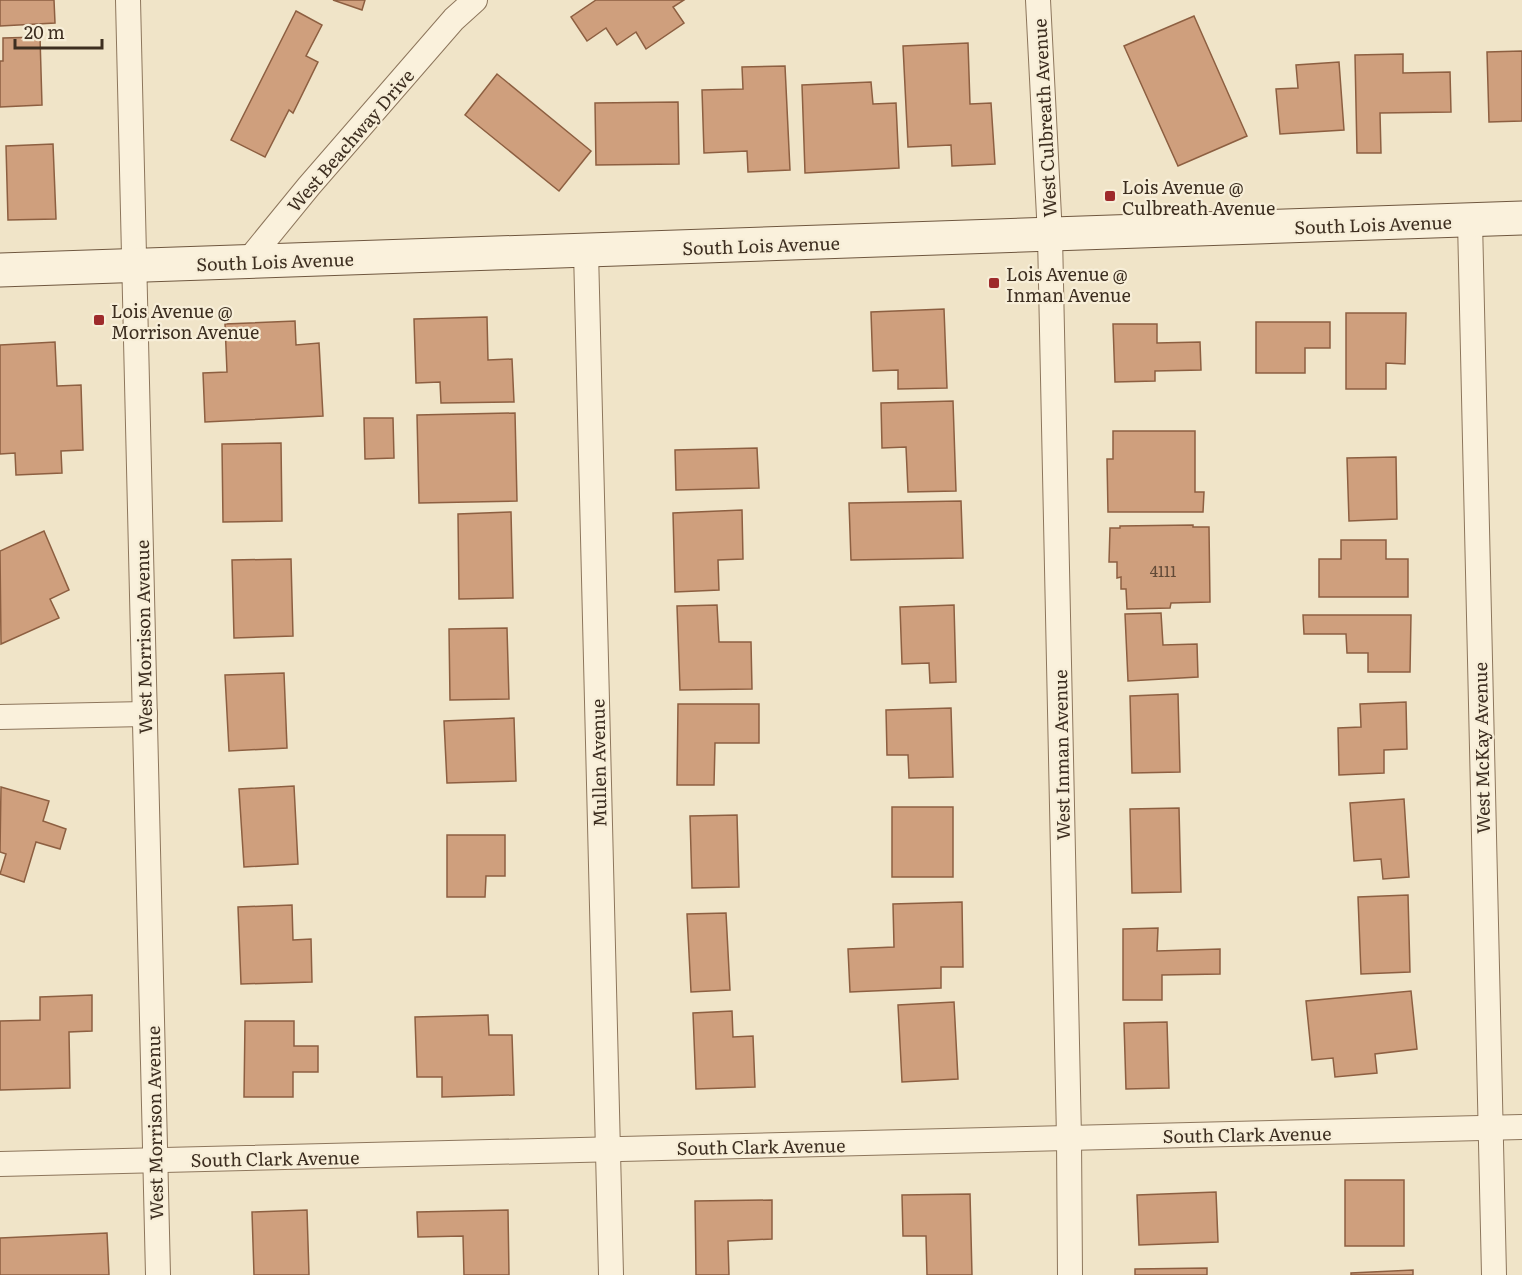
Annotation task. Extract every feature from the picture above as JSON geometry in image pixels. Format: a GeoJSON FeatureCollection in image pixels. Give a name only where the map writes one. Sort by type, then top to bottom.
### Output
{"type":"FeatureCollection","features":[{"type":"Feature","properties":{"kind":"street","name":"West Morrison Avenue"},"geometry":{"type":"LineString","coordinates":[[128,0],[158,1275]]}},
{"type":"Feature","properties":{"kind":"street","name":"West Beachway Drive"},"geometry":{"type":"LineString","coordinates":[[247,262],[458,10],[475,0]]}},
{"type":"Feature","properties":{"kind":"street","name":"West Culbreath Avenue"},"geometry":{"type":"LineString","coordinates":[[1038,0],[1050,236]]}},
{"type":"Feature","properties":{"kind":"street","name":"South Lois Avenue"},"geometry":{"type":"LineString","coordinates":[[0,270],[1050,236],[1522,218]]}},
{"type":"Feature","properties":{"kind":"street","name":"West McKay Avenue"},"geometry":{"type":"LineString","coordinates":[[1470,221],[1494,1275]]}},
{"type":"Feature","properties":{"kind":"street","name":"West Inman Avenue"},"geometry":{"type":"LineString","coordinates":[[1050,236],[1070,1275]]}},
{"type":"Feature","properties":{"kind":"street","name":"Mullen Avenue"},"geometry":{"type":"LineString","coordinates":[[586,251],[610,1275]]}},
{"type":"Feature","properties":{"kind":"street"},"geometry":{"type":"LineString","coordinates":[[0,717],[145,714]]}},
{"type":"Feature","properties":{"kind":"street","name":"South Clark Avenue"},"geometry":{"type":"LineString","coordinates":[[0,1164],[1522,1127]]}},
{"type":"Feature","properties":{"kind":"building"},"geometry":{"type":"Polygon","coordinates":[[[0,0],[54,0],[55,23],[0,26],[0,0]]]}},
{"type":"Feature","properties":{"kind":"building"},"geometry":{"type":"Polygon","coordinates":[[[333,0],[365,0],[362,10],[333,0]]]}},
{"type":"Feature","properties":{"kind":"building"},"geometry":{"type":"Polygon","coordinates":[[[596,0],[684,0],[673,7],[684,23],[646,49],[636,32],[617,45],[606,28],[587,41],[571,17],[596,0]]]}},
{"type":"Feature","properties":{"kind":"building"},"geometry":{"type":"Polygon","coordinates":[[[296,11],[322,25],[306,56],[318,62],[293,113],[289,110],[265,157],[231,140],[296,11]]]}},
{"type":"Feature","properties":{"kind":"building"},"geometry":{"type":"Polygon","coordinates":[[[1194,16],[1247,136],[1178,166],[1124,46],[1194,16]]]}},
{"type":"Feature","properties":{"kind":"building"},"geometry":{"type":"Polygon","coordinates":[[[40,37],[42,105],[0,107],[0,61],[3,61],[3,38],[40,37]]]}},
{"type":"Feature","properties":{"kind":"building"},"geometry":{"type":"Polygon","coordinates":[[[968,43],[970,104],[991,103],[995,164],[952,166],[951,145],[908,147],[903,46],[968,43]]]}},
{"type":"Feature","properties":{"kind":"building"},"geometry":{"type":"Polygon","coordinates":[[[1522,51],[1522,121],[1489,122],[1487,52],[1522,51]]]}},
{"type":"Feature","properties":{"kind":"building"},"geometry":{"type":"Polygon","coordinates":[[[1403,54],[1403,73],[1450,72],[1451,112],[1380,113],[1381,153],[1357,153],[1355,55],[1403,54]]]}},
{"type":"Feature","properties":{"kind":"building"},"geometry":{"type":"Polygon","coordinates":[[[1339,62],[1344,130],[1280,134],[1276,89],[1298,88],[1296,65],[1339,62]]]}},
{"type":"Feature","properties":{"kind":"building"},"geometry":{"type":"Polygon","coordinates":[[[785,66],[790,170],[748,172],[747,151],[704,153],[702,90],[743,89],[742,67],[785,66]]]}},
{"type":"Feature","properties":{"kind":"building"},"geometry":{"type":"Polygon","coordinates":[[[497,74],[591,151],[559,191],[465,115],[497,74]]]}},
{"type":"Feature","properties":{"kind":"building"},"geometry":{"type":"Polygon","coordinates":[[[871,82],[873,104],[896,103],[899,168],[805,173],[802,85],[871,82]]]}},
{"type":"Feature","properties":{"kind":"building"},"geometry":{"type":"Polygon","coordinates":[[[678,102],[679,164],[596,165],[595,103],[678,102]]]}},
{"type":"Feature","properties":{"kind":"building"},"geometry":{"type":"Polygon","coordinates":[[[53,144],[56,219],[8,220],[6,146],[53,144]]]}},
{"type":"Feature","properties":{"kind":"building"},"geometry":{"type":"Polygon","coordinates":[[[944,309],[947,388],[898,389],[898,370],[873,371],[871,312],[944,309]]]}},
{"type":"Feature","properties":{"kind":"building"},"geometry":{"type":"Polygon","coordinates":[[[1346,313],[1406,313],[1405,364],[1386,363],[1386,389],[1346,389],[1346,313]]]}},
{"type":"Feature","properties":{"kind":"building"},"geometry":{"type":"Polygon","coordinates":[[[487,317],[488,360],[512,359],[514,402],[441,403],[440,382],[416,383],[414,319],[487,317]]]}},
{"type":"Feature","properties":{"kind":"building"},"geometry":{"type":"Polygon","coordinates":[[[295,321],[296,345],[319,343],[323,416],[205,422],[203,373],[227,372],[225,324],[295,321]]]}},
{"type":"Feature","properties":{"kind":"building"},"geometry":{"type":"Polygon","coordinates":[[[1256,322],[1330,322],[1330,348],[1305,348],[1305,373],[1256,373],[1256,322]]]}},
{"type":"Feature","properties":{"kind":"building"},"geometry":{"type":"Polygon","coordinates":[[[1113,324],[1157,324],[1157,343],[1200,342],[1201,370],[1155,371],[1155,381],[1115,382],[1113,324]]]}},
{"type":"Feature","properties":{"kind":"building"},"geometry":{"type":"Polygon","coordinates":[[[55,342],[57,386],[81,385],[83,450],[61,451],[62,473],[16,475],[15,453],[0,454],[0,345],[55,342]]]}},
{"type":"Feature","properties":{"kind":"building"},"geometry":{"type":"Polygon","coordinates":[[[953,401],[956,491],[908,492],[906,447],[882,448],[881,403],[953,401]]]}},
{"type":"Feature","properties":{"kind":"building"},"geometry":{"type":"Polygon","coordinates":[[[515,413],[517,501],[419,503],[417,415],[515,413]]]}},
{"type":"Feature","properties":{"kind":"building"},"geometry":{"type":"Polygon","coordinates":[[[364,418],[393,418],[394,458],[365,459],[364,418]]]}},
{"type":"Feature","properties":{"kind":"building"},"geometry":{"type":"Polygon","coordinates":[[[1113,431],[1195,431],[1195,492],[1204,492],[1203,512],[1108,512],[1107,459],[1113,459],[1113,431]]]}},
{"type":"Feature","properties":{"kind":"building"},"geometry":{"type":"Polygon","coordinates":[[[281,443],[282,521],[223,522],[222,444],[281,443]]]}},
{"type":"Feature","properties":{"kind":"building"},"geometry":{"type":"Polygon","coordinates":[[[757,448],[759,488],[676,490],[675,450],[757,448]]]}},
{"type":"Feature","properties":{"kind":"building"},"geometry":{"type":"Polygon","coordinates":[[[1396,457],[1397,519],[1349,521],[1347,458],[1396,457]]]}},
{"type":"Feature","properties":{"kind":"building"},"geometry":{"type":"Polygon","coordinates":[[[961,501],[963,558],[851,560],[849,503],[961,501]]]}},
{"type":"Feature","properties":{"kind":"building"},"geometry":{"type":"Polygon","coordinates":[[[742,510],[743,559],[718,560],[719,590],[675,592],[673,513],[742,510]]]}},
{"type":"Feature","properties":{"kind":"building"},"geometry":{"type":"Polygon","coordinates":[[[511,512],[513,598],[459,599],[458,514],[511,512]]]}},
{"type":"Feature","properties":{"kind":"building"},"geometry":{"type":"Polygon","coordinates":[[[1193,525],[1193,527],[1209,527],[1210,602],[1171,603],[1170,608],[1127,609],[1126,589],[1121,589],[1121,577],[1117,578],[1117,562],[1109,562],[1110,528],[1193,525]]]}},
{"type":"Feature","properties":{"kind":"building"},"geometry":{"type":"Polygon","coordinates":[[[44,531],[69,590],[50,599],[59,618],[1,644],[0,551],[44,531]]]}},
{"type":"Feature","properties":{"kind":"building"},"geometry":{"type":"Polygon","coordinates":[[[1341,540],[1386,540],[1386,559],[1408,559],[1408,597],[1319,597],[1319,559],[1341,559],[1341,540]]]}},
{"type":"Feature","properties":{"kind":"building"},"geometry":{"type":"Polygon","coordinates":[[[291,559],[293,636],[234,638],[232,560],[291,559]]]}},
{"type":"Feature","properties":{"kind":"building"},"geometry":{"type":"Polygon","coordinates":[[[717,605],[719,642],[751,642],[752,689],[680,690],[677,606],[717,605]]]}},
{"type":"Feature","properties":{"kind":"building"},"geometry":{"type":"Polygon","coordinates":[[[954,605],[956,682],[930,683],[929,663],[902,664],[900,607],[954,605]]]}},
{"type":"Feature","properties":{"kind":"building"},"geometry":{"type":"Polygon","coordinates":[[[1161,613],[1163,645],[1197,644],[1198,677],[1128,681],[1125,614],[1161,613]]]}},
{"type":"Feature","properties":{"kind":"building"},"geometry":{"type":"Polygon","coordinates":[[[1303,615],[1411,615],[1410,672],[1368,672],[1368,653],[1347,653],[1346,634],[1304,634],[1303,615]]]}},
{"type":"Feature","properties":{"kind":"building"},"geometry":{"type":"Polygon","coordinates":[[[507,628],[509,699],[450,700],[449,629],[507,628]]]}},
{"type":"Feature","properties":{"kind":"building"},"geometry":{"type":"Polygon","coordinates":[[[284,673],[287,748],[229,751],[225,675],[284,673]]]}},
{"type":"Feature","properties":{"kind":"building"},"geometry":{"type":"Polygon","coordinates":[[[1178,694],[1180,772],[1132,773],[1130,696],[1178,694]]]}},
{"type":"Feature","properties":{"kind":"building"},"geometry":{"type":"Polygon","coordinates":[[[1406,702],[1407,749],[1384,750],[1384,773],[1339,775],[1338,728],[1361,727],[1360,704],[1406,702]]]}},
{"type":"Feature","properties":{"kind":"building"},"geometry":{"type":"Polygon","coordinates":[[[678,704],[759,704],[759,743],[715,743],[714,785],[677,785],[678,704]]]}},
{"type":"Feature","properties":{"kind":"building"},"geometry":{"type":"Polygon","coordinates":[[[951,708],[953,777],[909,778],[908,755],[887,755],[886,710],[951,708]]]}},
{"type":"Feature","properties":{"kind":"building"},"geometry":{"type":"Polygon","coordinates":[[[514,718],[516,781],[447,783],[444,721],[514,718]]]}},
{"type":"Feature","properties":{"kind":"building"},"geometry":{"type":"Polygon","coordinates":[[[294,786],[298,864],[244,867],[239,789],[294,786]]]}},
{"type":"Feature","properties":{"kind":"building"},"geometry":{"type":"Polygon","coordinates":[[[1,787],[49,801],[43,821],[66,829],[60,849],[36,842],[24,882],[0,874],[6,854],[0,852],[1,787]]]}},
{"type":"Feature","properties":{"kind":"building"},"geometry":{"type":"Polygon","coordinates":[[[1404,799],[1409,877],[1383,879],[1381,859],[1354,861],[1350,803],[1404,799]]]}},
{"type":"Feature","properties":{"kind":"building"},"geometry":{"type":"Polygon","coordinates":[[[892,807],[953,807],[953,877],[892,877],[892,807]]]}},
{"type":"Feature","properties":{"kind":"building"},"geometry":{"type":"Polygon","coordinates":[[[1179,808],[1181,892],[1132,893],[1130,809],[1179,808]]]}},
{"type":"Feature","properties":{"kind":"building"},"geometry":{"type":"Polygon","coordinates":[[[737,815],[739,887],[692,888],[690,816],[737,815]]]}},
{"type":"Feature","properties":{"kind":"building"},"geometry":{"type":"Polygon","coordinates":[[[447,835],[505,835],[505,876],[486,876],[485,897],[447,897],[447,835]]]}},
{"type":"Feature","properties":{"kind":"building"},"geometry":{"type":"Polygon","coordinates":[[[1408,895],[1410,972],[1361,974],[1358,897],[1408,895]]]}},
{"type":"Feature","properties":{"kind":"building"},"geometry":{"type":"Polygon","coordinates":[[[962,902],[963,967],[941,967],[941,988],[850,992],[848,949],[894,947],[893,904],[962,902]]]}},
{"type":"Feature","properties":{"kind":"building"},"geometry":{"type":"Polygon","coordinates":[[[292,905],[293,940],[311,939],[312,982],[241,984],[238,907],[292,905]]]}},
{"type":"Feature","properties":{"kind":"building"},"geometry":{"type":"Polygon","coordinates":[[[726,913],[730,990],[691,992],[687,914],[726,913]]]}},
{"type":"Feature","properties":{"kind":"building"},"geometry":{"type":"Polygon","coordinates":[[[1158,928],[1157,951],[1220,949],[1220,974],[1162,975],[1162,1000],[1123,1000],[1123,929],[1158,928]]]}},
{"type":"Feature","properties":{"kind":"building"},"geometry":{"type":"Polygon","coordinates":[[[1411,991],[1417,1049],[1375,1054],[1377,1073],[1335,1077],[1333,1058],[1312,1060],[1306,1001],[1411,991]]]}},
{"type":"Feature","properties":{"kind":"building"},"geometry":{"type":"Polygon","coordinates":[[[92,995],[92,1031],[69,1032],[70,1088],[0,1090],[0,1021],[40,1020],[40,997],[92,995]]]}},
{"type":"Feature","properties":{"kind":"building"},"geometry":{"type":"Polygon","coordinates":[[[954,1002],[958,1079],[902,1082],[898,1005],[954,1002]]]}},
{"type":"Feature","properties":{"kind":"building"},"geometry":{"type":"Polygon","coordinates":[[[732,1011],[733,1037],[753,1036],[755,1087],[696,1089],[693,1013],[732,1011]]]}},
{"type":"Feature","properties":{"kind":"building"},"geometry":{"type":"Polygon","coordinates":[[[488,1015],[489,1035],[512,1035],[514,1095],[442,1097],[442,1077],[417,1077],[415,1017],[488,1015]]]}},
{"type":"Feature","properties":{"kind":"building"},"geometry":{"type":"Polygon","coordinates":[[[245,1021],[294,1021],[294,1046],[318,1046],[318,1072],[293,1072],[293,1097],[244,1097],[245,1021]]]}},
{"type":"Feature","properties":{"kind":"building"},"geometry":{"type":"Polygon","coordinates":[[[1167,1022],[1169,1088],[1126,1089],[1124,1023],[1167,1022]]]}},
{"type":"Feature","properties":{"kind":"building"},"geometry":{"type":"Polygon","coordinates":[[[1345,1180],[1404,1180],[1404,1246],[1345,1246],[1345,1180]]]}},
{"type":"Feature","properties":{"kind":"building"},"geometry":{"type":"Polygon","coordinates":[[[1216,1192],[1218,1242],[1139,1245],[1137,1195],[1216,1192]]]}},
{"type":"Feature","properties":{"kind":"building"},"geometry":{"type":"Polygon","coordinates":[[[970,1194],[972,1275],[927,1275],[926,1236],[903,1236],[902,1195],[970,1194]]]}},
{"type":"Feature","properties":{"kind":"building"},"geometry":{"type":"Polygon","coordinates":[[[772,1200],[772,1239],[728,1241],[729,1275],[696,1275],[695,1201],[772,1200]]]}},
{"type":"Feature","properties":{"kind":"building"},"geometry":{"type":"Polygon","coordinates":[[[307,1210],[309,1275],[254,1275],[252,1212],[307,1210]]]}},
{"type":"Feature","properties":{"kind":"building"},"geometry":{"type":"Polygon","coordinates":[[[508,1210],[509,1275],[464,1275],[463,1236],[418,1237],[417,1212],[508,1210]]]}},
{"type":"Feature","properties":{"kind":"building"},"geometry":{"type":"Polygon","coordinates":[[[107,1233],[109,1275],[0,1275],[0,1238],[107,1233]]]}},
{"type":"Feature","properties":{"kind":"building"},"geometry":{"type":"Polygon","coordinates":[[[1207,1268],[1207,1275],[1135,1275],[1135,1269],[1207,1268]]]}},
{"type":"Feature","properties":{"kind":"building"},"geometry":{"type":"Polygon","coordinates":[[[1413,1270],[1413,1275],[1351,1275],[1351,1273],[1413,1270]]]}},
{"type":"Feature","properties":{"kind":"place","name":"Lois Avenue @ Culbreath Avenue"},"geometry":{"type":"Point","coordinates":[1110,196]}},
{"type":"Feature","properties":{"kind":"place","name":"Lois Avenue @ Inman Avenue"},"geometry":{"type":"Point","coordinates":[994,283]}},
{"type":"Feature","properties":{"kind":"place","name":"Lois Avenue @ Morrison Avenue"},"geometry":{"type":"Point","coordinates":[99,320]}}]}
